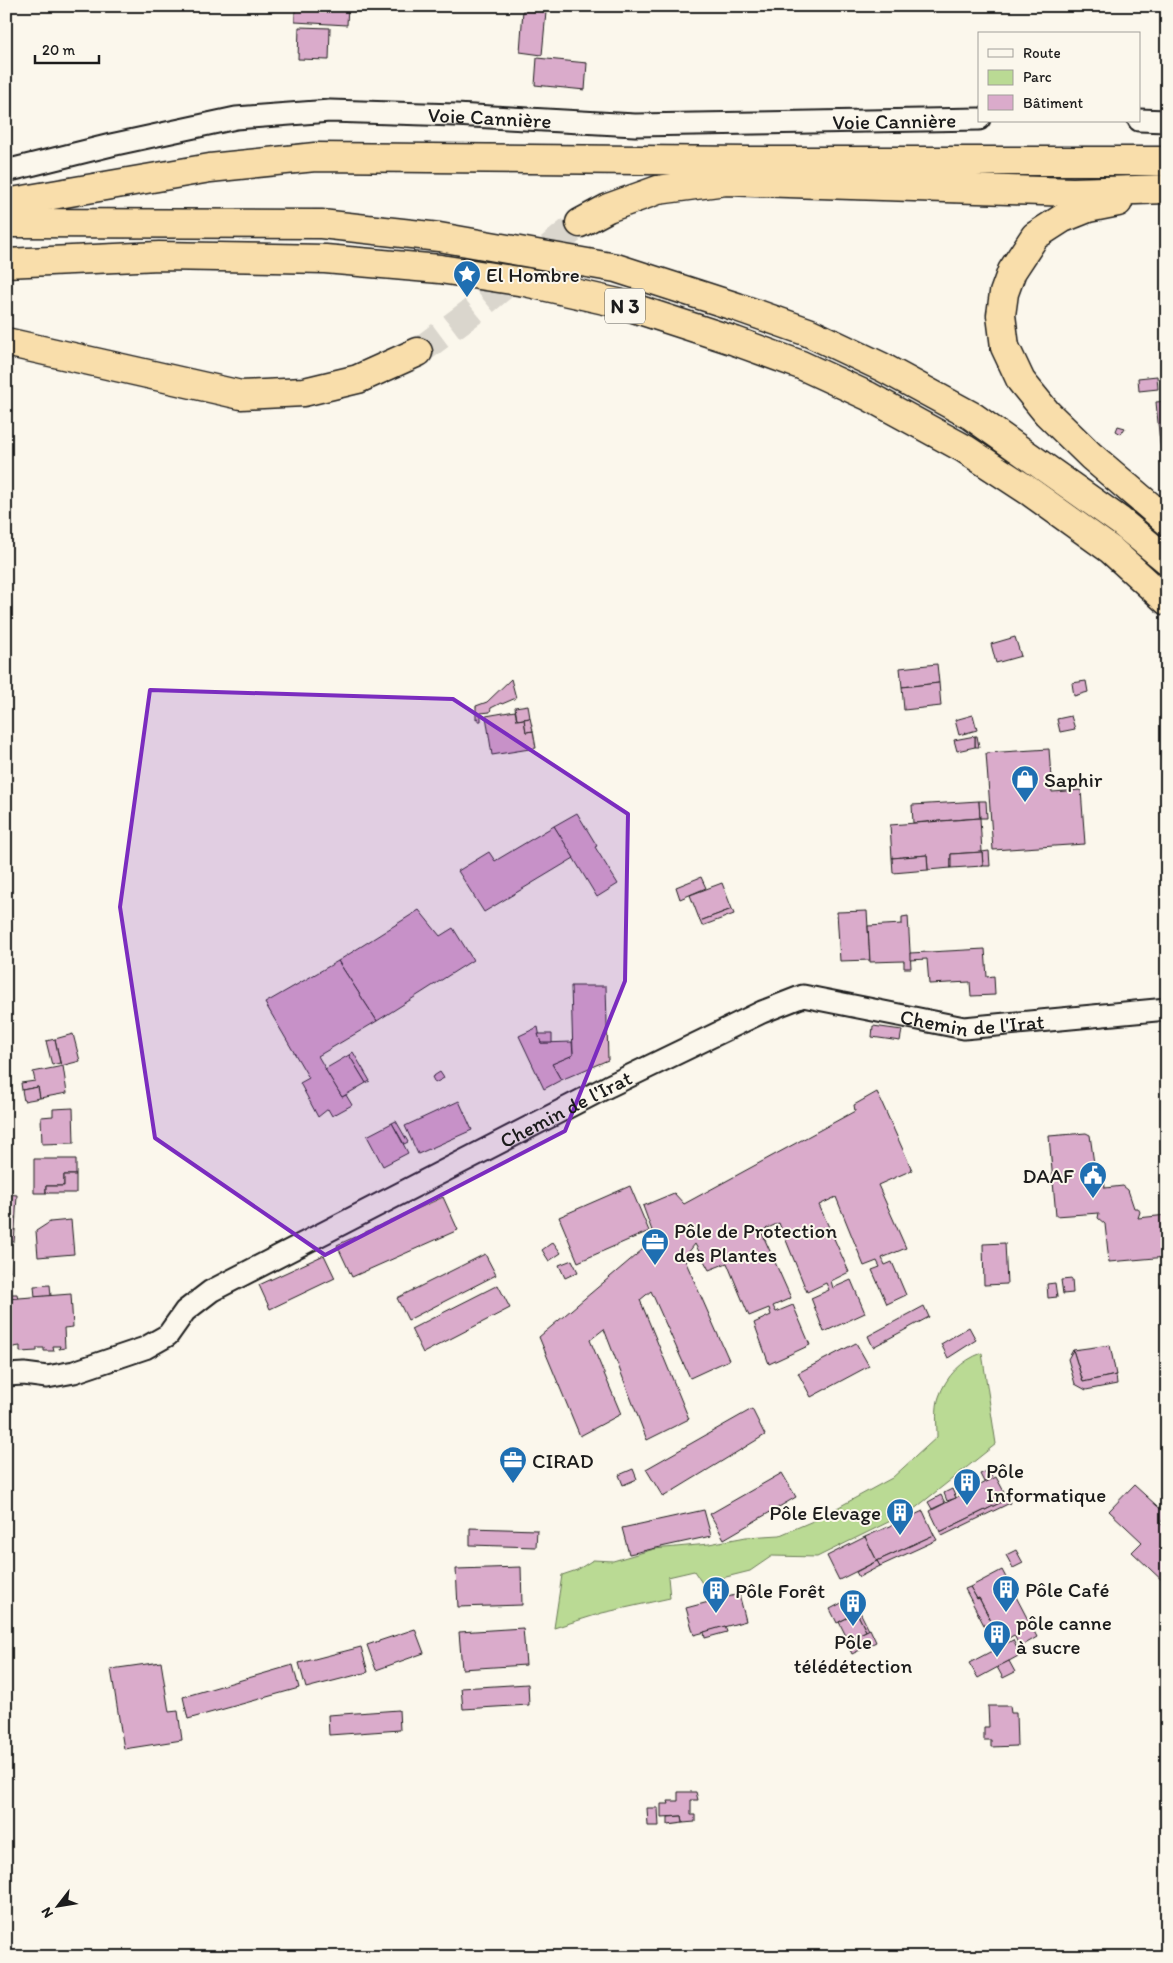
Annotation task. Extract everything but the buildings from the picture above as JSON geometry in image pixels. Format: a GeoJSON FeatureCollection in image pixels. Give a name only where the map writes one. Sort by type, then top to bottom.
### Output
{"type":"FeatureCollection","features":[{"type":"Feature","properties":{"kind":"highway"},"geometry":{"type":"LineString","coordinates":[[6,202],[210,168],[315,157],[750,161],[1167,161]]}},
{"type":"Feature","properties":{"kind":"highway"},"geometry":{"type":"LineString","coordinates":[[580,223],[608,208],[658,190],[726,182],[1073,192],[1167,191]]}},
{"type":"Feature","properties":{"kind":"highway"},"geometry":{"type":"LineString","coordinates":[[1167,191],[1088,208],[1063,218],[1035,236],[1012,271],[1004,293],[1001,315],[1005,347],[1021,380],[1047,413],[1090,456],[1167,521]]}},
{"type":"Feature","properties":{"kind":"highway","name":"N 3"},"geometry":{"type":"LineString","coordinates":[[6,223],[321,224],[439,237],[616,268],[808,332],[882,367],[972,416],[1120,521],[1167,560]]}},
{"type":"Feature","properties":{"kind":"highway","name":"N 3"},"geometry":{"type":"LineString","coordinates":[[6,263],[159,256],[325,259],[440,269],[525,282],[618,303],[793,362],[868,396],[964,449],[1029,492],[1111,550],[1167,601]]}},
{"type":"Feature","properties":{"kind":"highway"},"geometry":{"type":"LineString","coordinates":[[6,342],[241,395],[304,392],[322,388],[358,379],[418,352]]}},
{"type":"Feature","properties":{"kind":"street","name":"Voie Cannière"},"geometry":{"type":"LineString","coordinates":[[6,171],[111,145],[236,118],[330,111],[455,115],[634,125],[978,119]]}},
{"type":"Feature","properties":{"kind":"street"},"geometry":{"type":"LineString","coordinates":[[1140,120],[1167,121]]}},
{"type":"Feature","properties":{"kind":"street","name":"Chemin de l'Irat"},"geometry":{"type":"LineString","coordinates":[[6,1375],[24,1374],[47,1377],[74,1372],[145,1348],[168,1335],[178,1324],[185,1311],[211,1291],[617,1082],[762,1012],[803,996],[964,1028],[1167,1009]]}},
{"type":"Feature","properties":{"kind":"highlighted area"},"geometry":{"type":"Polygon","coordinates":[[[150,690],[453,699],[628,814],[625,981],[565,1131],[325,1255],[155,1138],[120,907],[150,690]]]}},
{"type":"Feature","properties":{"kind":"green space"},"geometry":{"type":"Polygon","coordinates":[[[982,1353],[996,1444],[913,1510],[817,1557],[772,1556],[750,1571],[702,1583],[694,1571],[668,1577],[670,1598],[602,1613],[554,1628],[562,1575],[577,1570],[593,1560],[613,1561],[654,1549],[709,1544],[746,1537],[780,1535],[813,1521],[892,1478],[937,1437],[937,1406],[942,1389],[961,1364],[982,1353]]]}},
{"type":"Feature","properties":{"kind":"tunnel"},"geometry":{"type":"LineString","coordinates":[[418,352],[473,311],[580,223]]}},
{"type":"Feature","properties":{"kind":"place","name":"El Hombre"},"geometry":{"type":"Point","coordinates":[467,298]}},
{"type":"Feature","properties":{"kind":"place","name":"Saphir"},"geometry":{"type":"Point","coordinates":[1025,803]}},
{"type":"Feature","properties":{"kind":"place","name":"DAAF"},"geometry":{"type":"Point","coordinates":[1093,1199]}},
{"type":"Feature","properties":{"kind":"place","name":"Pôle de Protection des Plantes"},"geometry":{"type":"Point","coordinates":[655,1266]}},
{"type":"Feature","properties":{"kind":"place","name":"CIRAD"},"geometry":{"type":"Point","coordinates":[513,1484]}},
{"type":"Feature","properties":{"kind":"place","name":"Pôle Informatique"},"geometry":{"type":"Point","coordinates":[967,1506]}},
{"type":"Feature","properties":{"kind":"place","name":"Pôle Elevage"},"geometry":{"type":"Point","coordinates":[900,1536]}},
{"type":"Feature","properties":{"kind":"place","name":"Pôle Café"},"geometry":{"type":"Point","coordinates":[1006,1613]}},
{"type":"Feature","properties":{"kind":"place","name":"Pôle Forêt"},"geometry":{"type":"Point","coordinates":[716,1614]}},
{"type":"Feature","properties":{"kind":"place","name":"Pôle télédétection"},"geometry":{"type":"Point","coordinates":[853,1627]}},
{"type":"Feature","properties":{"kind":"place","name":"pôle canne à sucre"},"geometry":{"type":"Point","coordinates":[997,1658]}}]}
